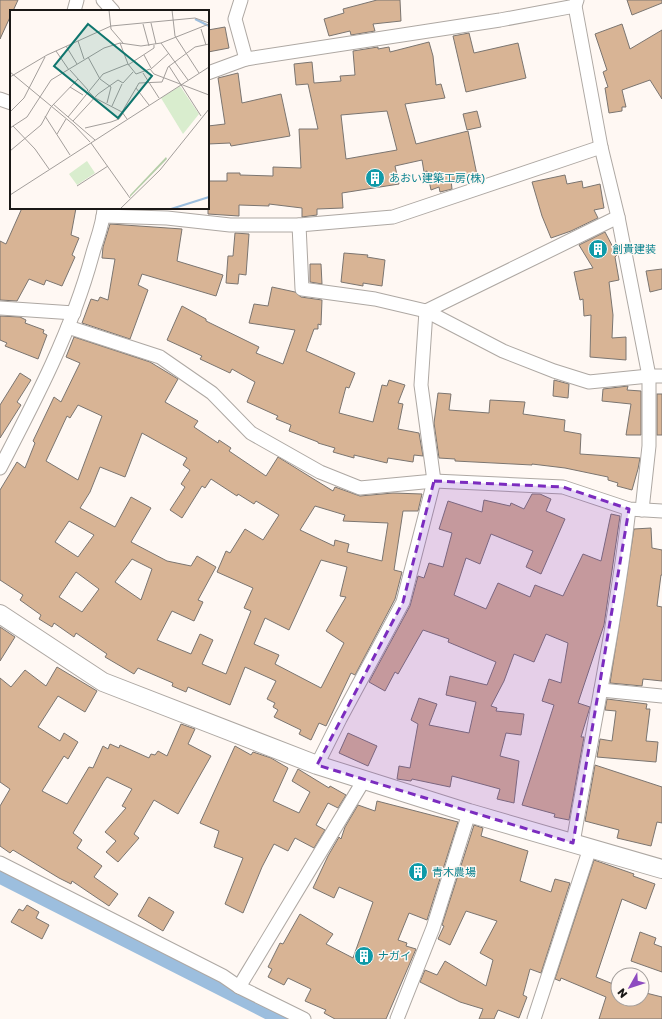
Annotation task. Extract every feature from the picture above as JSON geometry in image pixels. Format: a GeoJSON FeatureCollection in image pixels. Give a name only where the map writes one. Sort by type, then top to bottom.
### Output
{"type":"FeatureCollection","features":[{"type":"Feature","properties":{"kind":"street"},"geometry":{"type":"LineString","coordinates":[[74,10],[77,0]]}},
{"type":"Feature","properties":{"kind":"street"},"geometry":{"type":"LineString","coordinates":[[103,0],[112,10]]}},
{"type":"Feature","properties":{"kind":"street"},"geometry":{"type":"LineString","coordinates":[[241,0],[235,19],[246,59]]}},
{"type":"Feature","properties":{"kind":"street"},"geometry":{"type":"LineString","coordinates":[[209,73],[246,59],[500,20],[576,3],[601,147],[656,376],[642,510]]}},
{"type":"Feature","properties":{"kind":"street"},"geometry":{"type":"LineString","coordinates":[[0,99],[10,103]]}},
{"type":"Feature","properties":{"kind":"street"},"geometry":{"type":"LineString","coordinates":[[0,468],[31,409],[74,313],[103,212],[230,225],[299,225],[393,218],[601,147]]}},
{"type":"Feature","properties":{"kind":"street"},"geometry":{"type":"LineString","coordinates":[[426,311],[618,217]]}},
{"type":"Feature","properties":{"kind":"street"},"geometry":{"type":"LineString","coordinates":[[299,225],[302,289],[375,299],[426,311],[503,351],[554,372],[589,382],[656,376]]}},
{"type":"Feature","properties":{"kind":"street"},"geometry":{"type":"LineString","coordinates":[[0,308],[74,313]]}},
{"type":"Feature","properties":{"kind":"street"},"geometry":{"type":"LineString","coordinates":[[317,765],[403,602],[434,481],[421,385],[426,311]]}},
{"type":"Feature","properties":{"kind":"street"},"geometry":{"type":"LineString","coordinates":[[68,327],[160,357],[212,393],[251,433],[320,472],[360,488],[434,481],[563,487],[629,509],[662,510]]}},
{"type":"Feature","properties":{"kind":"street"},"geometry":{"type":"LineString","coordinates":[[534,1019],[581,845],[601,690],[625,544],[629,509]]}},
{"type":"Feature","properties":{"kind":"street"},"geometry":{"type":"LineString","coordinates":[[0,614],[103,682],[317,765],[469,813],[662,869]]}},
{"type":"Feature","properties":{"kind":"street"},"geometry":{"type":"LineString","coordinates":[[601,690],[662,696]]}},
{"type":"Feature","properties":{"kind":"street"},"geometry":{"type":"LineString","coordinates":[[239,987],[364,780]]}},
{"type":"Feature","properties":{"kind":"street"},"geometry":{"type":"LineString","coordinates":[[398,1019],[433,928],[469,813]]}},
{"type":"Feature","properties":{"kind":"street"},"geometry":{"type":"LineString","coordinates":[[0,863],[223,976],[239,987],[304,1019]]}},
{"type":"Feature","properties":{"kind":"highlighted area"},"geometry":{"type":"Polygon","coordinates":[[[434,481],[563,487],[629,509],[573,843],[317,765],[403,602],[434,481]]]}},
{"type":"Feature","properties":{"kind":"building"},"geometry":{"type":"Polygon","coordinates":[[[0,0],[18,0],[13,10],[10,10],[10,17],[0,39],[0,0]]]}},
{"type":"Feature","properties":{"kind":"building"},"geometry":{"type":"Polygon","coordinates":[[[377,0],[400,0],[401,21],[373,24],[375,31],[351,35],[350,31],[329,36],[324,19],[344,13],[343,9],[377,0]]]}},
{"type":"Feature","properties":{"kind":"building"},"geometry":{"type":"Polygon","coordinates":[[[627,0],[662,0],[662,3],[632,15],[627,0]]]}},
{"type":"Feature","properties":{"kind":"building"},"geometry":{"type":"Polygon","coordinates":[[[622,24],[630,49],[662,30],[662,99],[650,80],[622,90],[626,107],[622,107],[622,111],[609,113],[605,88],[608,87],[603,72],[607,70],[595,34],[622,24]]]}},
{"type":"Feature","properties":{"kind":"building"},"geometry":{"type":"Polygon","coordinates":[[[225,27],[229,48],[209,52],[209,30],[225,27]]]}},
{"type":"Feature","properties":{"kind":"building"},"geometry":{"type":"Polygon","coordinates":[[[469,33],[474,53],[518,43],[526,78],[466,92],[453,36],[469,33]]]}},
{"type":"Feature","properties":{"kind":"building"},"geometry":{"type":"Polygon","coordinates":[[[429,42],[433,56],[436,85],[441,84],[445,98],[405,104],[416,144],[468,131],[477,175],[451,180],[452,189],[440,192],[439,187],[431,190],[427,171],[424,172],[422,160],[395,166],[399,184],[342,193],[343,208],[317,209],[317,215],[302,217],[302,208],[269,204],[269,206],[239,205],[239,216],[208,214],[209,181],[227,181],[227,173],[273,176],[273,167],[301,168],[299,129],[318,129],[308,84],[296,85],[294,64],[312,62],[314,83],[341,81],[340,76],[355,75],[353,51],[378,47],[378,49],[389,47],[390,52],[429,42]],[[387,111],[341,115],[346,159],[397,150],[387,111]]]}},
{"type":"Feature","properties":{"kind":"building"},"geometry":{"type":"Polygon","coordinates":[[[238,73],[242,103],[281,94],[290,136],[231,146],[230,143],[209,144],[209,126],[225,124],[218,78],[238,73]]]}},
{"type":"Feature","properties":{"kind":"building"},"geometry":{"type":"Polygon","coordinates":[[[477,111],[481,127],[467,130],[463,114],[477,111]]]}},
{"type":"Feature","properties":{"kind":"building"},"geometry":{"type":"Polygon","coordinates":[[[565,175],[567,184],[582,181],[583,188],[600,184],[604,208],[594,210],[598,218],[571,231],[551,238],[542,216],[532,182],[565,175]]]}},
{"type":"Feature","properties":{"kind":"building"},"geometry":{"type":"Polygon","coordinates":[[[22,209],[76,209],[71,235],[79,238],[72,255],[75,257],[62,286],[46,280],[44,285],[29,279],[17,301],[0,300],[0,241],[6,244],[22,209]]]}},
{"type":"Feature","properties":{"kind":"building"},"geometry":{"type":"Polygon","coordinates":[[[110,224],[182,229],[177,261],[223,275],[216,296],[142,274],[138,285],[148,290],[130,339],[82,323],[91,299],[98,301],[100,297],[108,300],[115,259],[102,258],[103,247],[110,224]]]}},
{"type":"Feature","properties":{"kind":"building"},"geometry":{"type":"Polygon","coordinates":[[[605,232],[617,255],[615,257],[619,280],[609,282],[613,315],[612,338],[626,337],[626,360],[590,357],[591,315],[584,316],[583,299],[580,300],[574,272],[593,268],[579,245],[605,232]]]}},
{"type":"Feature","properties":{"kind":"building"},"geometry":{"type":"Polygon","coordinates":[[[235,233],[249,234],[246,275],[239,274],[238,284],[226,283],[228,256],[233,256],[235,233]]]}},
{"type":"Feature","properties":{"kind":"building"},"geometry":{"type":"Polygon","coordinates":[[[344,253],[368,255],[367,257],[385,260],[382,286],[363,283],[363,286],[341,282],[344,253]]]}},
{"type":"Feature","properties":{"kind":"building"},"geometry":{"type":"Polygon","coordinates":[[[310,264],[321,264],[322,284],[310,282],[310,264]]]}},
{"type":"Feature","properties":{"kind":"building"},"geometry":{"type":"Polygon","coordinates":[[[662,269],[662,289],[650,292],[646,271],[662,269]]]}},
{"type":"Feature","properties":{"kind":"building"},"geometry":{"type":"Polygon","coordinates":[[[272,287],[295,292],[301,297],[322,300],[321,325],[318,324],[318,329],[314,329],[306,351],[355,373],[349,388],[346,387],[339,413],[373,422],[382,385],[387,386],[389,380],[405,385],[398,403],[403,404],[398,429],[419,433],[423,456],[414,455],[413,462],[388,458],[387,463],[354,455],[354,458],[333,452],[335,448],[318,443],[289,431],[291,425],[276,419],[278,416],[247,402],[255,382],[232,369],[230,373],[200,359],[202,356],[167,340],[182,306],[206,319],[206,321],[259,347],[256,353],[283,364],[295,330],[249,323],[254,304],[268,306],[272,287]]]}},
{"type":"Feature","properties":{"kind":"building"},"geometry":{"type":"Polygon","coordinates":[[[0,316],[20,317],[26,320],[25,323],[44,330],[43,333],[47,335],[38,359],[5,346],[7,343],[0,340],[0,316]]]}},
{"type":"Feature","properties":{"kind":"building"},"geometry":{"type":"Polygon","coordinates":[[[74,337],[150,362],[178,379],[165,402],[198,421],[194,427],[218,443],[219,440],[231,448],[229,451],[266,476],[278,457],[333,491],[335,487],[360,496],[393,493],[422,494],[418,511],[403,511],[394,570],[402,572],[395,599],[355,675],[351,673],[326,726],[319,723],[311,740],[299,734],[301,730],[274,717],[278,710],[273,707],[275,703],[267,699],[276,681],[245,667],[230,705],[188,687],[186,692],[172,686],[173,683],[138,668],[134,674],[105,657],[107,654],[76,633],[74,637],[54,623],[52,627],[39,619],[41,615],[20,600],[23,595],[0,580],[0,490],[17,462],[25,468],[35,443],[33,441],[54,397],[61,402],[80,363],[66,357],[74,337]],[[78,405],[70,418],[67,416],[46,461],[78,480],[102,416],[78,405]],[[142,433],[125,477],[100,467],[90,492],[80,508],[115,527],[131,497],[151,508],[131,542],[167,561],[191,566],[197,556],[216,567],[198,600],[203,602],[194,621],[172,611],[157,640],[191,654],[200,634],[213,640],[202,664],[226,674],[251,611],[244,608],[253,588],[217,572],[226,551],[230,553],[245,529],[263,540],[279,515],[256,501],[254,504],[238,494],[237,496],[211,479],[205,488],[202,486],[182,518],[170,510],[185,487],[181,484],[190,470],[183,465],[187,458],[142,433]],[[315,506],[300,530],[334,546],[335,540],[349,544],[347,552],[382,561],[388,523],[343,521],[345,515],[315,506]],[[69,521],[55,542],[78,557],[94,535],[69,521]],[[132,559],[115,582],[141,600],[152,569],[132,559]],[[321,560],[289,630],[265,618],[254,644],[279,655],[275,664],[321,688],[344,643],[326,631],[346,597],[340,596],[347,567],[321,560]],[[76,572],[59,597],[82,612],[99,589],[76,572]]]}},
{"type":"Feature","properties":{"kind":"building"},"geometry":{"type":"Polygon","coordinates":[[[20,373],[31,380],[17,402],[21,405],[0,438],[0,405],[20,373]]]}},
{"type":"Feature","properties":{"kind":"building"},"geometry":{"type":"Polygon","coordinates":[[[554,380],[569,384],[568,398],[553,396],[554,380]]]}},
{"type":"Feature","properties":{"kind":"building"},"geometry":{"type":"Polygon","coordinates":[[[628,386],[627,390],[641,391],[641,435],[626,435],[631,404],[602,401],[603,389],[628,386]]]}},
{"type":"Feature","properties":{"kind":"building"},"geometry":{"type":"Polygon","coordinates":[[[438,393],[451,394],[449,410],[489,413],[490,400],[525,402],[523,414],[565,420],[564,431],[581,434],[580,454],[640,458],[632,490],[617,486],[618,483],[608,480],[608,477],[565,468],[532,464],[455,461],[455,459],[439,458],[434,423],[438,393]]]}},
{"type":"Feature","properties":{"kind":"building"},"geometry":{"type":"Polygon","coordinates":[[[657,394],[662,394],[662,435],[657,435],[657,394]]]}},
{"type":"Feature","properties":{"kind":"building"},"geometry":{"type":"Polygon","coordinates":[[[532,494],[540,494],[551,499],[546,511],[565,519],[541,574],[526,567],[533,551],[491,534],[480,564],[466,558],[454,595],[486,609],[498,583],[530,597],[535,585],[563,596],[583,554],[601,561],[611,514],[620,516],[604,625],[578,703],[590,707],[581,737],[584,737],[569,820],[554,817],[555,814],[522,805],[554,705],[542,701],[549,679],[561,683],[568,643],[546,634],[534,662],[514,654],[504,681],[491,706],[497,708],[496,711],[524,714],[521,735],[506,733],[500,756],[519,761],[514,803],[497,799],[500,789],[452,776],[450,787],[412,779],[411,781],[397,779],[399,766],[410,768],[418,724],[411,720],[419,698],[437,704],[429,725],[469,733],[476,702],[446,695],[450,676],[487,685],[496,662],[448,642],[449,639],[423,630],[398,674],[395,672],[385,691],[369,682],[410,606],[418,576],[424,578],[429,563],[443,567],[452,533],[439,529],[448,501],[482,512],[484,500],[510,506],[511,503],[524,509],[532,494]]]}},
{"type":"Feature","properties":{"kind":"building"},"geometry":{"type":"Polygon","coordinates":[[[651,528],[652,548],[662,550],[662,575],[657,606],[662,607],[662,681],[643,679],[642,686],[610,683],[634,529],[651,528]]]}},
{"type":"Feature","properties":{"kind":"building"},"geometry":{"type":"Polygon","coordinates":[[[0,627],[15,637],[0,661],[0,627]]]}},
{"type":"Feature","properties":{"kind":"building"},"geometry":{"type":"Polygon","coordinates":[[[57,667],[97,691],[85,712],[58,696],[38,727],[60,741],[64,733],[78,742],[68,759],[64,756],[42,791],[67,804],[89,767],[93,768],[103,746],[108,749],[110,744],[119,748],[120,745],[149,758],[151,754],[155,755],[158,751],[167,756],[181,724],[195,729],[188,744],[211,756],[178,814],[154,800],[134,834],[139,838],[118,862],[106,852],[116,841],[105,832],[126,808],[122,806],[132,789],[107,777],[104,781],[73,833],[82,840],[77,848],[102,866],[94,877],[118,894],[109,906],[72,881],[71,884],[13,850],[10,853],[0,846],[0,806],[10,789],[0,782],[0,678],[11,687],[25,670],[46,686],[57,667]]]}},
{"type":"Feature","properties":{"kind":"building"},"geometry":{"type":"Polygon","coordinates":[[[607,699],[647,704],[646,709],[650,709],[646,741],[658,742],[656,762],[597,757],[600,739],[612,741],[616,711],[605,710],[607,699]]]}},
{"type":"Feature","properties":{"kind":"building"},"geometry":{"type":"Polygon","coordinates":[[[348,733],[377,746],[368,766],[339,753],[348,733]]]}},
{"type":"Feature","properties":{"kind":"building"},"geometry":{"type":"Polygon","coordinates":[[[235,746],[251,755],[253,752],[271,758],[288,768],[273,801],[299,813],[310,792],[292,781],[298,769],[329,788],[330,786],[346,795],[338,808],[328,803],[316,825],[325,830],[314,848],[295,838],[288,851],[274,844],[262,867],[243,913],[225,904],[243,858],[214,847],[219,831],[200,823],[235,746]]]}},
{"type":"Feature","properties":{"kind":"building"},"geometry":{"type":"Polygon","coordinates":[[[595,765],[662,787],[662,823],[657,822],[651,846],[617,838],[619,830],[585,821],[595,765]]]}},
{"type":"Feature","properties":{"kind":"building"},"geometry":{"type":"Polygon","coordinates":[[[377,801],[458,822],[427,920],[409,913],[398,940],[407,943],[406,946],[416,949],[386,1019],[335,1019],[324,1013],[326,1010],[305,1001],[311,989],[288,978],[284,985],[268,977],[272,969],[268,967],[280,943],[283,944],[300,914],[333,934],[326,944],[353,958],[373,902],[339,887],[334,898],[313,888],[328,856],[339,837],[341,839],[345,827],[358,805],[375,811],[377,801]]]}},
{"type":"Feature","properties":{"kind":"building"},"geometry":{"type":"Polygon","coordinates":[[[474,825],[483,828],[481,836],[528,851],[520,881],[551,892],[555,879],[570,883],[541,973],[530,969],[523,995],[527,997],[519,1018],[498,1010],[494,1019],[479,1019],[483,1009],[460,1002],[420,982],[425,970],[437,975],[445,961],[486,986],[493,960],[480,953],[497,921],[466,911],[450,945],[438,939],[444,926],[442,925],[474,825]]]}},
{"type":"Feature","properties":{"kind":"building"},"geometry":{"type":"Polygon","coordinates":[[[594,860],[634,874],[633,876],[655,884],[646,909],[622,899],[596,977],[610,983],[610,1007],[650,1007],[650,994],[662,997],[662,1019],[599,1019],[606,997],[561,978],[560,981],[555,979],[594,860]]]}},
{"type":"Feature","properties":{"kind":"building"},"geometry":{"type":"Polygon","coordinates":[[[149,897],[174,912],[163,931],[138,916],[149,897]]]}},
{"type":"Feature","properties":{"kind":"building"},"geometry":{"type":"Polygon","coordinates":[[[27,905],[39,912],[36,918],[49,925],[42,939],[11,922],[19,909],[23,911],[27,905]]]}},
{"type":"Feature","properties":{"kind":"building"},"geometry":{"type":"Polygon","coordinates":[[[640,932],[656,938],[654,944],[662,947],[662,972],[631,961],[640,932]]]}},
{"type":"Feature","properties":{"kind":"waterway"},"geometry":{"type":"LineString","coordinates":[[0,875],[284,1019]]}},
{"type":"Feature","properties":{"kind":"place","name":"あおい建築工房(株)"},"geometry":{"type":"Point","coordinates":[375,178]}},
{"type":"Feature","properties":{"kind":"place","name":"創貴建装"},"geometry":{"type":"Point","coordinates":[598,249]}},
{"type":"Feature","properties":{"kind":"place","name":"青木農場"},"geometry":{"type":"Point","coordinates":[418,872]}},
{"type":"Feature","properties":{"kind":"place","name":"ナガイ"},"geometry":{"type":"Point","coordinates":[364,956]}}]}
